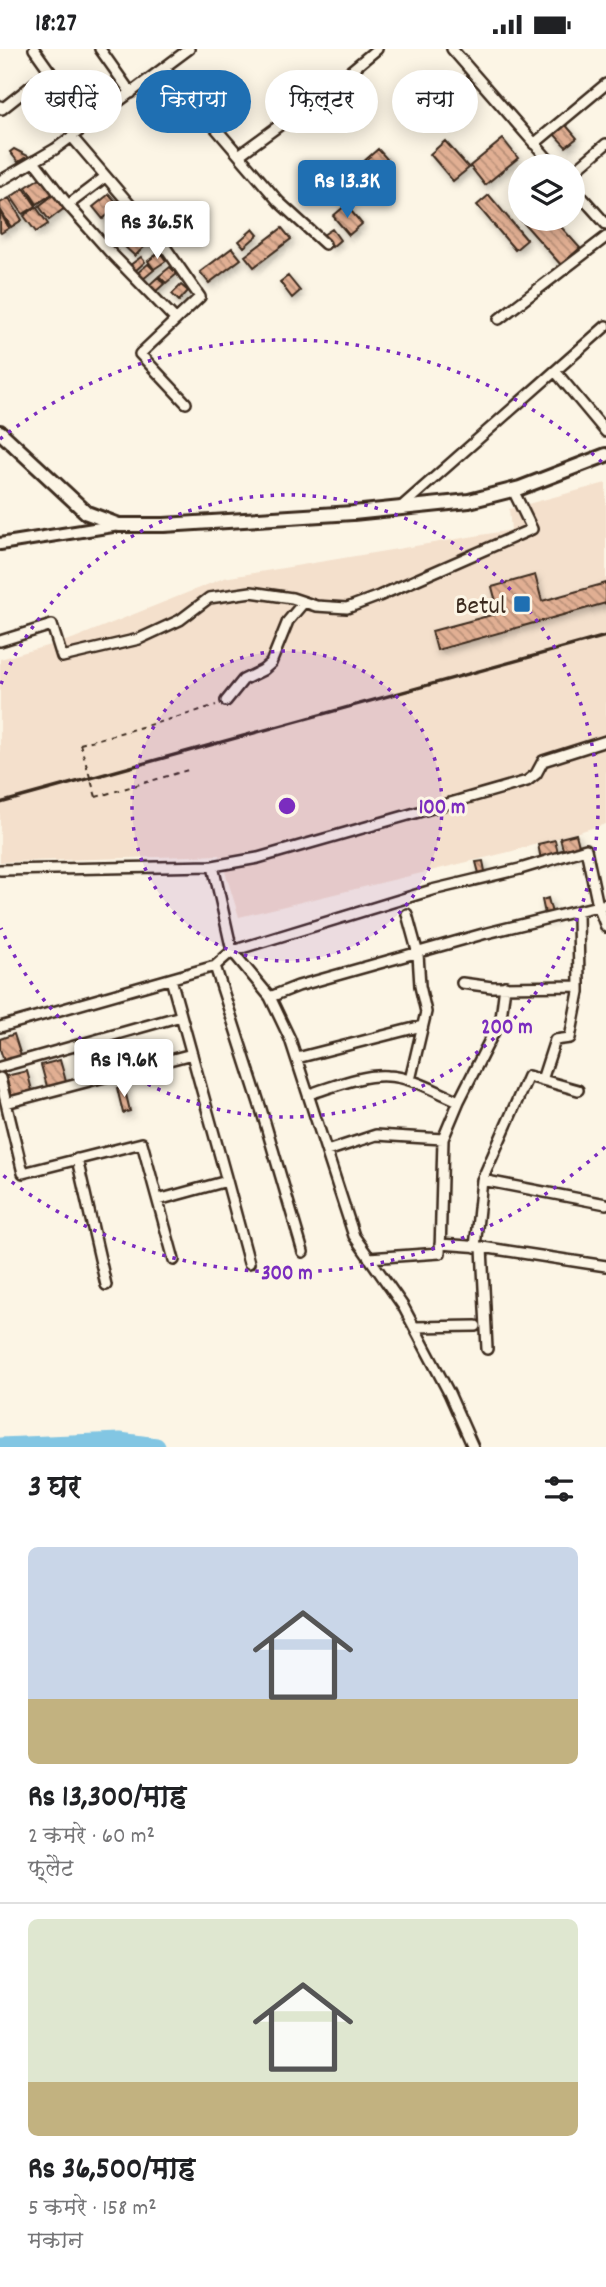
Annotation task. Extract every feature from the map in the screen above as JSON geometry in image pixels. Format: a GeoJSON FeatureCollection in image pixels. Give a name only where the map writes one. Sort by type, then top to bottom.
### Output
{"type":"FeatureCollection","features":[{"type":"Feature","properties":{"kind":"main road"},"geometry":{"type":"LineString","coordinates":[[0,432],[87,513],[119,525],[164,525],[469,501],[513,490],[606,455]]}},
{"type":"Feature","properties":{"kind":"street"},"geometry":{"type":"LineString","coordinates":[[34,49],[49,70]]}},
{"type":"Feature","properties":{"kind":"street"},"geometry":{"type":"LineString","coordinates":[[100,49],[131,93]]}},
{"type":"Feature","properties":{"kind":"street"},"geometry":{"type":"LineString","coordinates":[[122,100],[189,49]]}},
{"type":"Feature","properties":{"kind":"street"},"geometry":{"type":"LineString","coordinates":[[239,155],[329,89],[377,49]]}},
{"type":"Feature","properties":{"kind":"street"},"geometry":{"type":"LineString","coordinates":[[452,49],[543,154]]}},
{"type":"Feature","properties":{"kind":"street"},"geometry":{"type":"LineString","coordinates":[[164,68],[279,202],[325,244]]}},
{"type":"Feature","properties":{"kind":"street"},"geometry":{"type":"LineString","coordinates":[[534,144],[604,89]]}},
{"type":"Feature","properties":{"kind":"street"},"geometry":{"type":"LineString","coordinates":[[0,106],[2,109],[21,94]]}},
{"type":"Feature","properties":{"kind":"street"},"geometry":{"type":"LineString","coordinates":[[0,181],[77,133]]}},
{"type":"Feature","properties":{"kind":"street"},"geometry":{"type":"LineString","coordinates":[[72,137],[161,241],[201,297],[140,354],[186,403]]}},
{"type":"Feature","properties":{"kind":"street"},"geometry":{"type":"LineString","coordinates":[[585,162],[606,143]]}},
{"type":"Feature","properties":{"kind":"street"},"geometry":{"type":"LineString","coordinates":[[34,161],[109,251],[176,320]]}},
{"type":"Feature","properties":{"kind":"street"},"geometry":{"type":"LineString","coordinates":[[68,205],[105,177]]}},
{"type":"Feature","properties":{"kind":"street"},"geometry":{"type":"LineString","coordinates":[[585,201],[606,224]]}},
{"type":"Feature","properties":{"kind":"street"},"geometry":{"type":"LineString","coordinates":[[499,320],[606,237]]}},
{"type":"Feature","properties":{"kind":"street"},"geometry":{"type":"LineString","coordinates":[[400,508],[606,326]]}},
{"type":"Feature","properties":{"kind":"street"},"geometry":{"type":"LineString","coordinates":[[555,371],[606,432]]}},
{"type":"Feature","properties":{"kind":"street"},"geometry":{"type":"LineString","coordinates":[[0,641],[51,625],[62,657],[139,639],[180,620],[209,597],[251,592],[316,606],[346,608],[532,529],[513,490]]}},
{"type":"Feature","properties":{"kind":"street"},"geometry":{"type":"LineString","coordinates":[[0,544],[119,525]]}},
{"type":"Feature","properties":{"kind":"street"},"geometry":{"type":"LineString","coordinates":[[226,701],[243,680],[271,663],[288,621],[304,602]]}},
{"type":"Feature","properties":{"kind":"street"},"geometry":{"type":"LineString","coordinates":[[0,870],[213,866],[258,858],[527,781],[536,774],[543,761],[606,741]]}},
{"type":"Feature","properties":{"kind":"street"},"geometry":{"type":"LineString","coordinates":[[0,1027],[215,966],[232,951],[432,890],[520,869],[586,849],[606,927]]}},
{"type":"Feature","properties":{"kind":"street"},"geometry":{"type":"LineString","coordinates":[[213,866],[232,951],[270,997],[290,1039],[354,1236],[403,1307],[449,1393],[473,1447]]}},
{"type":"Feature","properties":{"kind":"street"},"geometry":{"type":"LineString","coordinates":[[270,997],[298,986],[602,905]]}},
{"type":"Feature","properties":{"kind":"street"},"geometry":{"type":"LineString","coordinates":[[542,1080],[555,1040],[570,1038],[579,992],[578,911]]}},
{"type":"Feature","properties":{"kind":"street"},"geometry":{"type":"LineString","coordinates":[[407,914],[418,954],[420,986],[426,1012],[410,1080]]}},
{"type":"Feature","properties":{"kind":"street"},"geometry":{"type":"LineString","coordinates":[[215,966],[303,1252]]}},
{"type":"Feature","properties":{"kind":"street"},"geometry":{"type":"LineString","coordinates":[[171,979],[248,1263]]}},
{"type":"Feature","properties":{"kind":"street"},"geometry":{"type":"LineString","coordinates":[[461,983],[579,986]]}},
{"type":"Feature","properties":{"kind":"street"},"geometry":{"type":"LineString","coordinates":[[369,1258],[440,1253],[443,1139],[501,1018],[505,986]]}},
{"type":"Feature","properties":{"kind":"street"},"geometry":{"type":"LineString","coordinates":[[0,1067],[181,1016]]}},
{"type":"Feature","properties":{"kind":"street"},"geometry":{"type":"LineString","coordinates":[[297,1058],[422,1026]]}},
{"type":"Feature","properties":{"kind":"street"},"geometry":{"type":"LineString","coordinates":[[6,1103],[192,1054]]}},
{"type":"Feature","properties":{"kind":"street"},"geometry":{"type":"LineString","coordinates":[[309,1094],[372,1077],[387,1076],[410,1080],[459,1101]]}},
{"type":"Feature","properties":{"kind":"street"},"geometry":{"type":"LineString","coordinates":[[487,1349],[478,1247],[482,1180],[528,1076],[578,1090]]}},
{"type":"Feature","properties":{"kind":"street"},"geometry":{"type":"LineString","coordinates":[[0,1078],[23,1173],[142,1143],[174,1260]]}},
{"type":"Feature","properties":{"kind":"street"},"geometry":{"type":"LineString","coordinates":[[327,1151],[376,1135],[443,1139]]}},
{"type":"Feature","properties":{"kind":"street"},"geometry":{"type":"LineString","coordinates":[[77,1159],[106,1286]]}},
{"type":"Feature","properties":{"kind":"street"},"geometry":{"type":"LineString","coordinates":[[482,1180],[606,1204]]}},
{"type":"Feature","properties":{"kind":"street"},"geometry":{"type":"LineString","coordinates":[[158,1201],[227,1181]]}},
{"type":"Feature","properties":{"kind":"street"},"geometry":{"type":"LineString","coordinates":[[440,1244],[606,1266]]}},
{"type":"Feature","properties":{"kind":"street"},"geometry":{"type":"LineString","coordinates":[[414,1327],[476,1326]]}},
{"type":"Feature","properties":{"kind":"path"},"geometry":{"type":"LineString","coordinates":[[188,770],[96,797],[80,744],[226,701]]}},
{"type":"Feature","properties":{"kind":"shaded area"},"geometry":{"type":"Polygon","coordinates":[[[606,483],[606,824],[509,852],[239,917],[220,855],[0,862],[0,659],[72,639],[224,578],[511,530],[509,509],[606,483]]]}},
{"type":"Feature","properties":{"kind":"building"},"geometry":{"type":"Polygon","coordinates":[[[565,124],[577,138],[566,147],[554,134],[565,124]]]}},
{"type":"Feature","properties":{"kind":"building"},"geometry":{"type":"Polygon","coordinates":[[[503,139],[515,154],[508,154],[508,166],[485,185],[470,166],[503,139]]]}},
{"type":"Feature","properties":{"kind":"building"},"geometry":{"type":"Polygon","coordinates":[[[445,141],[469,168],[453,181],[430,154],[445,141]]]}},
{"type":"Feature","properties":{"kind":"building"},"geometry":{"type":"Polygon","coordinates":[[[14,149],[28,156],[18,162],[10,152],[14,149]]]}},
{"type":"Feature","properties":{"kind":"building"},"geometry":{"type":"Polygon","coordinates":[[[378,149],[387,159],[363,179],[355,169],[378,149]]]}},
{"type":"Feature","properties":{"kind":"building"},"geometry":{"type":"Polygon","coordinates":[[[43,176],[55,192],[37,204],[26,187],[43,176]]]}},
{"type":"Feature","properties":{"kind":"building"},"geometry":{"type":"Polygon","coordinates":[[[24,188],[36,206],[23,214],[11,197],[24,188]]]}},
{"type":"Feature","properties":{"kind":"building"},"geometry":{"type":"Polygon","coordinates":[[[56,193],[66,207],[49,220],[39,206],[56,193]]]}},
{"type":"Feature","properties":{"kind":"building"},"geometry":{"type":"Polygon","coordinates":[[[109,194],[119,205],[103,219],[93,207],[109,194]]]}},
{"type":"Feature","properties":{"kind":"building"},"geometry":{"type":"Polygon","coordinates":[[[489,195],[508,218],[508,231],[519,231],[527,240],[515,250],[477,205],[489,195]]]}},
{"type":"Feature","properties":{"kind":"building"},"geometry":{"type":"Polygon","coordinates":[[[9,198],[22,220],[11,227],[0,209],[0,203],[9,198]]]}},
{"type":"Feature","properties":{"kind":"building"},"geometry":{"type":"Polygon","coordinates":[[[346,205],[362,224],[349,235],[333,216],[346,205]]]}},
{"type":"Feature","properties":{"kind":"building"},"geometry":{"type":"Polygon","coordinates":[[[36,207],[48,224],[36,232],[24,216],[36,207]]]}},
{"type":"Feature","properties":{"kind":"building"},"geometry":{"type":"Polygon","coordinates":[[[0,212],[9,228],[1,233],[0,232],[0,212]]]}},
{"type":"Feature","properties":{"kind":"building"},"geometry":{"type":"Polygon","coordinates":[[[130,214],[138,225],[120,239],[112,229],[130,214]]]}},
{"type":"Feature","properties":{"kind":"building"},"geometry":{"type":"Polygon","coordinates":[[[282,228],[291,239],[254,267],[245,256],[282,228]]]}},
{"type":"Feature","properties":{"kind":"building"},"geometry":{"type":"Polygon","coordinates":[[[140,229],[151,240],[135,256],[124,246],[140,229]]]}},
{"type":"Feature","properties":{"kind":"building"},"geometry":{"type":"Polygon","coordinates":[[[253,229],[258,235],[244,247],[239,241],[253,229]]]}},
{"type":"Feature","properties":{"kind":"building"},"geometry":{"type":"Polygon","coordinates":[[[332,229],[340,240],[332,247],[323,235],[332,229]]]}},
{"type":"Feature","properties":{"kind":"building"},"geometry":{"type":"Polygon","coordinates":[[[531,231],[565,231],[580,248],[561,265],[531,231]]]}},
{"type":"Feature","properties":{"kind":"building"},"geometry":{"type":"Polygon","coordinates":[[[232,248],[241,259],[209,283],[200,272],[232,248]]]}},
{"type":"Feature","properties":{"kind":"building"},"geometry":{"type":"Polygon","coordinates":[[[160,252],[166,261],[154,269],[148,261],[160,252]]]}},
{"type":"Feature","properties":{"kind":"building"},"geometry":{"type":"Polygon","coordinates":[[[141,257],[145,262],[134,272],[129,266],[141,257]]]}},
{"type":"Feature","properties":{"kind":"building"},"geometry":{"type":"Polygon","coordinates":[[[148,264],[154,270],[142,280],[136,274],[148,264]]]}},
{"type":"Feature","properties":{"kind":"building"},"geometry":{"type":"Polygon","coordinates":[[[170,267],[177,274],[166,283],[159,276],[170,267]]]}},
{"type":"Feature","properties":{"kind":"building"},"geometry":{"type":"Polygon","coordinates":[[[288,276],[300,291],[292,298],[280,282],[288,276]]]}},
{"type":"Feature","properties":{"kind":"building"},"geometry":{"type":"Polygon","coordinates":[[[158,277],[164,284],[153,294],[147,287],[158,277]]]}},
{"type":"Feature","properties":{"kind":"building"},"geometry":{"type":"Polygon","coordinates":[[[181,285],[188,291],[179,301],[172,294],[181,285]]]}},
{"type":"Feature","properties":{"kind":"building"},"geometry":{"type":"Polygon","coordinates":[[[535,575],[542,601],[606,583],[606,603],[437,650],[432,631],[499,613],[492,587],[535,575]]]}},
{"type":"Feature","properties":{"kind":"building"},"geometry":{"type":"Polygon","coordinates":[[[576,834],[580,850],[564,853],[560,838],[576,834]]]}},
{"type":"Feature","properties":{"kind":"building"},"geometry":{"type":"Polygon","coordinates":[[[555,840],[559,857],[541,860],[538,844],[555,840]]]}},
{"type":"Feature","properties":{"kind":"building"},"geometry":{"type":"Polygon","coordinates":[[[483,861],[486,876],[480,877],[476,862],[483,861]]]}},
{"type":"Feature","properties":{"kind":"building"},"geometry":{"type":"Polygon","coordinates":[[[548,898],[553,917],[546,919],[542,900],[548,898]]]}},
{"type":"Feature","properties":{"kind":"building"},"geometry":{"type":"Polygon","coordinates":[[[14,1034],[22,1059],[5,1064],[0,1039],[14,1034]]]}},
{"type":"Feature","properties":{"kind":"building"},"geometry":{"type":"Polygon","coordinates":[[[60,1060],[67,1085],[48,1090],[41,1065],[60,1060]]]}},
{"type":"Feature","properties":{"kind":"building"},"geometry":{"type":"Polygon","coordinates":[[[27,1071],[33,1094],[12,1099],[6,1076],[27,1071]]]}},
{"type":"Feature","properties":{"kind":"building"},"geometry":{"type":"Polygon","coordinates":[[[124,1086],[130,1111],[123,1113],[117,1088],[124,1086]]]}},
{"type":"Feature","properties":{"kind":"waterway"},"geometry":{"type":"LineString","coordinates":[[0,1447],[120,1442],[156,1447]]}},
{"type":"Feature","properties":{"kind":"railway"},"geometry":{"type":"LineString","coordinates":[[0,803],[606,636]]}},
{"type":"Feature","properties":{"kind":"place","name":"Betul"},"geometry":{"type":"Point","coordinates":[522,604]}}]}
